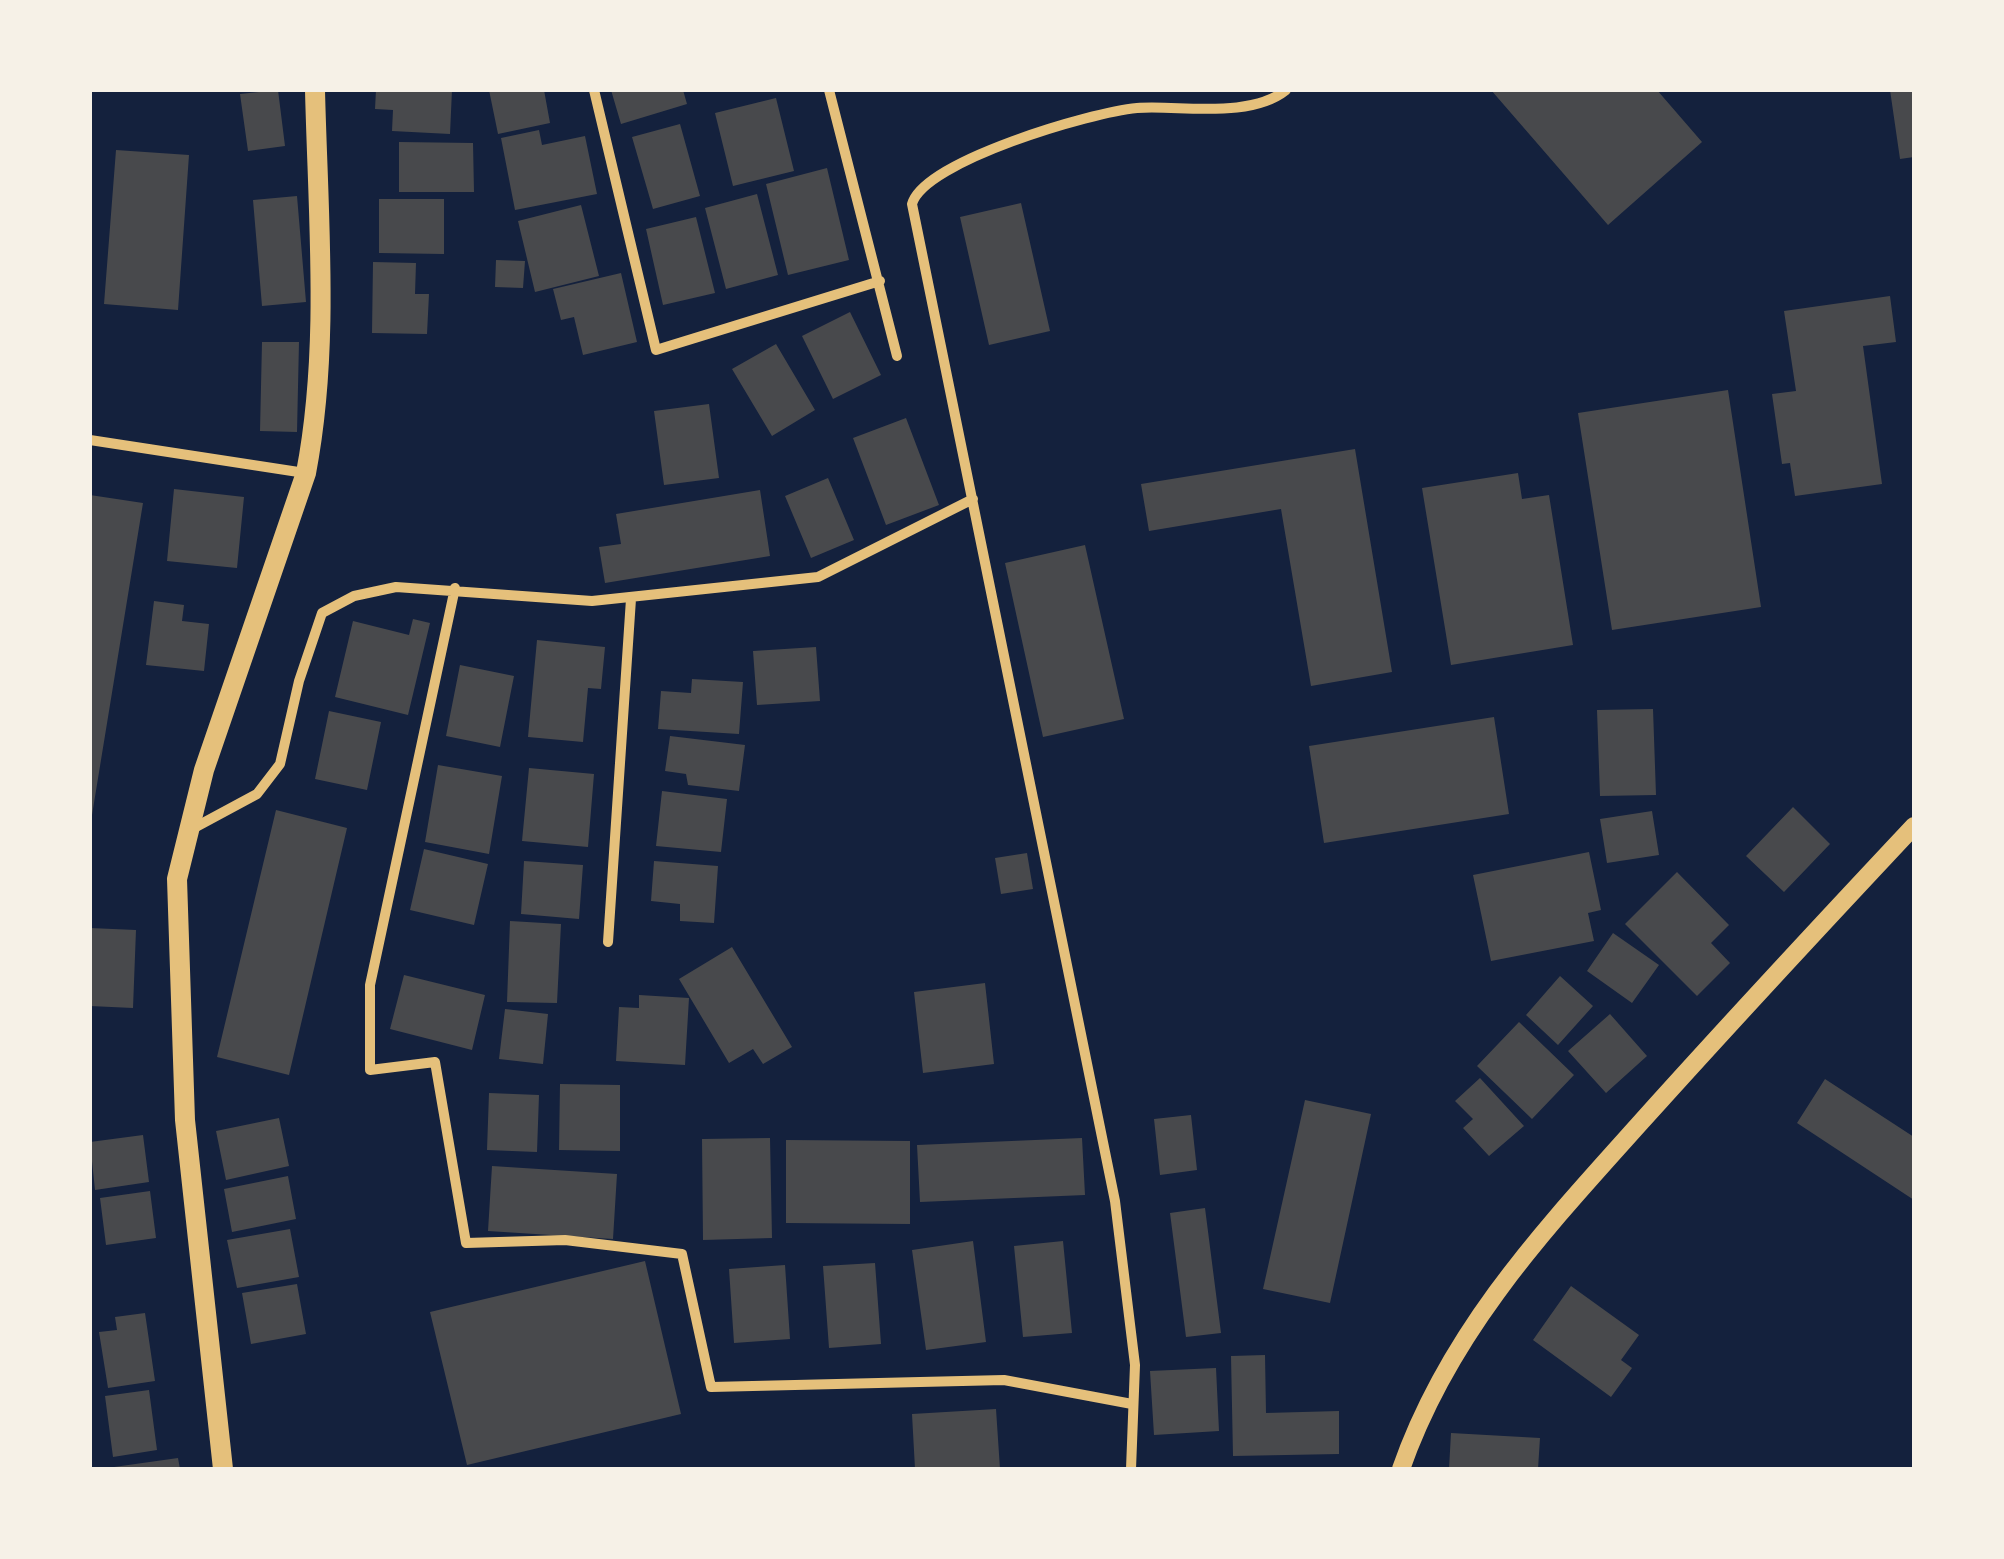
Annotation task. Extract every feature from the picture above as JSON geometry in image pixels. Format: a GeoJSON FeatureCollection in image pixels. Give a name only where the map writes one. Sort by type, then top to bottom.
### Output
{"type":"FeatureCollection","features":[{"type":"Feature","properties":{"kind":"main road"},"geometry":{"type":"LineString","coordinates":[[223,1469],[185,1120],[175,912],[186,832],[306,473],[313,440],[320,311],[315,90]]}},
{"type":"Feature","properties":{"kind":"street"},"geometry":{"type":"LineString","coordinates":[[594,90],[656,350],[880,281]]}},
{"type":"Feature","properties":{"kind":"street"},"geometry":{"type":"LineString","coordinates":[[829,90],[897,356]]}},
{"type":"Feature","properties":{"kind":"street"},"geometry":{"type":"LineString","coordinates":[[1131,1469],[1135,1365],[1115,1201],[912,204],[915,193],[924,184],[1025,135],[1134,108],[1257,104],[1286,90]]}},
{"type":"Feature","properties":{"kind":"street"},"geometry":{"type":"LineString","coordinates":[[90,440],[306,473]]}},
{"type":"Feature","properties":{"kind":"street"},"geometry":{"type":"LineString","coordinates":[[186,832],[258,794],[280,764],[299,680],[322,612],[354,596],[396,588],[455,588],[592,601],[818,577],[973,499]]}},
{"type":"Feature","properties":{"kind":"street"},"geometry":{"type":"LineString","coordinates":[[455,588],[370,985],[370,1070],[435,1062],[466,1243],[565,1240],[682,1254],[710,1388],[1004,1380],[1132,1404]]}},
{"type":"Feature","properties":{"kind":"street"},"geometry":{"type":"LineString","coordinates":[[608,942],[632,599]]}},
{"type":"Feature","properties":{"kind":"street"},"geometry":{"type":"LineString","coordinates":[[1401,1469],[1442,1376],[1482,1310],[1539,1234],[1914,826]]}},
{"type":"Feature","properties":{"kind":"building"},"geometry":{"type":"Polygon","coordinates":[[[278,90],[285,146],[248,151],[240,94],[278,90]]]}},
{"type":"Feature","properties":{"kind":"building"},"geometry":{"type":"Polygon","coordinates":[[[376,90],[452,90],[450,134],[392,131],[393,110],[375,109],[376,90]]]}},
{"type":"Feature","properties":{"kind":"building"},"geometry":{"type":"Polygon","coordinates":[[[489,90],[544,90],[550,123],[498,134],[489,90]]]}},
{"type":"Feature","properties":{"kind":"building"},"geometry":{"type":"Polygon","coordinates":[[[611,90],[683,90],[687,104],[621,124],[611,90]]]}},
{"type":"Feature","properties":{"kind":"building"},"geometry":{"type":"Polygon","coordinates":[[[1491,90],[1657,90],[1702,142],[1608,225],[1491,90]]]}},
{"type":"Feature","properties":{"kind":"building"},"geometry":{"type":"Polygon","coordinates":[[[1890,90],[1914,90],[1914,157],[1900,159],[1890,90]]]}},
{"type":"Feature","properties":{"kind":"building"},"geometry":{"type":"Polygon","coordinates":[[[776,98],[794,171],[733,186],[715,113],[776,98]]]}},
{"type":"Feature","properties":{"kind":"building"},"geometry":{"type":"Polygon","coordinates":[[[680,124],[700,196],[653,209],[632,137],[680,124]]]}},
{"type":"Feature","properties":{"kind":"building"},"geometry":{"type":"Polygon","coordinates":[[[539,130],[542,145],[585,136],[597,194],[515,210],[501,138],[539,130]]]}},
{"type":"Feature","properties":{"kind":"building"},"geometry":{"type":"Polygon","coordinates":[[[399,142],[473,143],[474,192],[399,192],[399,142]]]}},
{"type":"Feature","properties":{"kind":"building"},"geometry":{"type":"Polygon","coordinates":[[[116,150],[189,155],[178,310],[104,304],[116,150]]]}},
{"type":"Feature","properties":{"kind":"building"},"geometry":{"type":"Polygon","coordinates":[[[827,168],[849,260],[788,275],[766,184],[827,168]]]}},
{"type":"Feature","properties":{"kind":"building"},"geometry":{"type":"Polygon","coordinates":[[[757,194],[778,275],[726,289],[705,208],[757,194]]]}},
{"type":"Feature","properties":{"kind":"building"},"geometry":{"type":"Polygon","coordinates":[[[297,196],[306,302],[262,306],[253,200],[297,196]]]}},
{"type":"Feature","properties":{"kind":"building"},"geometry":{"type":"Polygon","coordinates":[[[379,199],[444,199],[444,254],[379,253],[379,199]]]}},
{"type":"Feature","properties":{"kind":"building"},"geometry":{"type":"Polygon","coordinates":[[[1021,203],[1050,331],[989,345],[960,217],[1021,203]]]}},
{"type":"Feature","properties":{"kind":"building"},"geometry":{"type":"Polygon","coordinates":[[[581,205],[599,276],[535,292],[518,221],[581,205]]]}},
{"type":"Feature","properties":{"kind":"building"},"geometry":{"type":"Polygon","coordinates":[[[696,217],[715,293],[663,305],[646,229],[696,217]]]}},
{"type":"Feature","properties":{"kind":"building"},"geometry":{"type":"Polygon","coordinates":[[[496,260],[525,261],[523,288],[495,287],[496,260]]]}},
{"type":"Feature","properties":{"kind":"building"},"geometry":{"type":"Polygon","coordinates":[[[373,262],[416,263],[415,294],[429,294],[427,334],[372,333],[373,262]]]}},
{"type":"Feature","properties":{"kind":"building"},"geometry":{"type":"Polygon","coordinates":[[[621,273],[637,342],[583,355],[574,317],[561,320],[553,289],[621,273]]]}},
{"type":"Feature","properties":{"kind":"building"},"geometry":{"type":"Polygon","coordinates":[[[1890,296],[1896,342],[1863,346],[1882,484],[1795,496],[1790,463],[1782,464],[1772,394],[1796,391],[1784,311],[1890,296]]]}},
{"type":"Feature","properties":{"kind":"building"},"geometry":{"type":"Polygon","coordinates":[[[850,312],[881,375],[833,399],[802,336],[850,312]]]}},
{"type":"Feature","properties":{"kind":"building"},"geometry":{"type":"Polygon","coordinates":[[[262,342],[299,342],[297,432],[260,431],[262,342]]]}},
{"type":"Feature","properties":{"kind":"building"},"geometry":{"type":"Polygon","coordinates":[[[776,344],[815,410],[772,436],[732,369],[776,344]]]}},
{"type":"Feature","properties":{"kind":"building"},"geometry":{"type":"Polygon","coordinates":[[[1728,390],[1761,607],[1612,630],[1578,413],[1728,390]]]}},
{"type":"Feature","properties":{"kind":"building"},"geometry":{"type":"Polygon","coordinates":[[[709,404],[719,478],[664,485],[654,411],[709,404]]]}},
{"type":"Feature","properties":{"kind":"building"},"geometry":{"type":"Polygon","coordinates":[[[906,418],[939,505],[886,525],[853,438],[906,418]]]}},
{"type":"Feature","properties":{"kind":"building"},"geometry":{"type":"Polygon","coordinates":[[[1355,449],[1392,672],[1311,686],[1281,509],[1149,531],[1141,484],[1355,449]]]}},
{"type":"Feature","properties":{"kind":"building"},"geometry":{"type":"Polygon","coordinates":[[[1518,473],[1522,499],[1549,495],[1573,645],[1451,665],[1422,488],[1518,473]]]}},
{"type":"Feature","properties":{"kind":"building"},"geometry":{"type":"Polygon","coordinates":[[[828,478],[854,540],[811,558],[785,496],[828,478]]]}},
{"type":"Feature","properties":{"kind":"building"},"geometry":{"type":"Polygon","coordinates":[[[174,489],[244,497],[237,568],[167,561],[174,489]]]}},
{"type":"Feature","properties":{"kind":"building"},"geometry":{"type":"Polygon","coordinates":[[[760,490],[770,556],[605,583],[599,547],[621,544],[616,514],[760,490]]]}},
{"type":"Feature","properties":{"kind":"building"},"geometry":{"type":"Polygon","coordinates":[[[90,495],[143,503],[92,815],[90,815],[90,495]]]}},
{"type":"Feature","properties":{"kind":"building"},"geometry":{"type":"Polygon","coordinates":[[[1085,545],[1124,719],[1043,737],[1005,563],[1085,545]]]}},
{"type":"Feature","properties":{"kind":"building"},"geometry":{"type":"Polygon","coordinates":[[[154,601],[184,605],[182,621],[209,624],[204,671],[146,665],[154,601]]]}},
{"type":"Feature","properties":{"kind":"building"},"geometry":{"type":"Polygon","coordinates":[[[413,619],[430,623],[408,715],[335,697],[353,621],[409,635],[413,619]]]}},
{"type":"Feature","properties":{"kind":"building"},"geometry":{"type":"Polygon","coordinates":[[[537,640],[605,647],[601,689],[588,688],[583,742],[528,737],[537,640]]]}},
{"type":"Feature","properties":{"kind":"building"},"geometry":{"type":"Polygon","coordinates":[[[816,647],[820,701],[757,705],[753,651],[816,647]]]}},
{"type":"Feature","properties":{"kind":"building"},"geometry":{"type":"Polygon","coordinates":[[[460,665],[514,676],[500,747],[446,736],[460,665]]]}},
{"type":"Feature","properties":{"kind":"building"},"geometry":{"type":"Polygon","coordinates":[[[692,679],[743,682],[739,734],[658,729],[661,691],[691,693],[692,679]]]}},
{"type":"Feature","properties":{"kind":"building"},"geometry":{"type":"Polygon","coordinates":[[[1653,709],[1656,795],[1600,796],[1597,710],[1653,709]]]}},
{"type":"Feature","properties":{"kind":"building"},"geometry":{"type":"Polygon","coordinates":[[[329,711],[381,722],[367,790],[315,779],[329,711]]]}},
{"type":"Feature","properties":{"kind":"building"},"geometry":{"type":"Polygon","coordinates":[[[1494,717],[1509,814],[1324,843],[1309,746],[1494,717]]]}},
{"type":"Feature","properties":{"kind":"building"},"geometry":{"type":"Polygon","coordinates":[[[670,736],[745,745],[739,791],[688,785],[686,774],[665,771],[670,736]]]}},
{"type":"Feature","properties":{"kind":"building"},"geometry":{"type":"Polygon","coordinates":[[[438,765],[502,776],[489,854],[425,842],[438,765]]]}},
{"type":"Feature","properties":{"kind":"building"},"geometry":{"type":"Polygon","coordinates":[[[529,768],[594,774],[588,847],[522,841],[529,768]]]}},
{"type":"Feature","properties":{"kind":"building"},"geometry":{"type":"Polygon","coordinates":[[[662,791],[727,799],[721,852],[656,846],[662,791]]]}},
{"type":"Feature","properties":{"kind":"building"},"geometry":{"type":"Polygon","coordinates":[[[1793,807],[1830,844],[1784,892],[1746,856],[1793,807]]]}},
{"type":"Feature","properties":{"kind":"building"},"geometry":{"type":"Polygon","coordinates":[[[276,810],[347,828],[289,1075],[217,1057],[276,810]]]}},
{"type":"Feature","properties":{"kind":"building"},"geometry":{"type":"Polygon","coordinates":[[[1652,811],[1659,855],[1607,863],[1600,819],[1652,811]]]}},
{"type":"Feature","properties":{"kind":"building"},"geometry":{"type":"Polygon","coordinates":[[[424,849],[488,864],[474,925],[410,910],[424,849]]]}},
{"type":"Feature","properties":{"kind":"building"},"geometry":{"type":"Polygon","coordinates":[[[1589,852],[1601,910],[1588,913],[1594,941],[1491,961],[1473,875],[1589,852]]]}},
{"type":"Feature","properties":{"kind":"building"},"geometry":{"type":"Polygon","coordinates":[[[1027,853],[1033,889],[1001,894],[995,858],[1027,853]]]}},
{"type":"Feature","properties":{"kind":"building"},"geometry":{"type":"Polygon","coordinates":[[[524,861],[583,865],[579,919],[521,914],[524,861]]]}},
{"type":"Feature","properties":{"kind":"building"},"geometry":{"type":"Polygon","coordinates":[[[654,861],[718,866],[714,923],[680,921],[680,904],[651,901],[654,861]]]}},
{"type":"Feature","properties":{"kind":"building"},"geometry":{"type":"Polygon","coordinates":[[[1677,872],[1729,925],[1711,943],[1730,963],[1697,996],[1625,924],[1677,872]]]}},
{"type":"Feature","properties":{"kind":"building"},"geometry":{"type":"Polygon","coordinates":[[[510,921],[561,924],[557,1003],[507,1002],[510,921]]]}},
{"type":"Feature","properties":{"kind":"building"},"geometry":{"type":"Polygon","coordinates":[[[90,928],[136,930],[133,1008],[90,1006],[90,928]]]}},
{"type":"Feature","properties":{"kind":"building"},"geometry":{"type":"Polygon","coordinates":[[[1613,933],[1659,965],[1632,1003],[1587,971],[1613,933]]]}},
{"type":"Feature","properties":{"kind":"building"},"geometry":{"type":"Polygon","coordinates":[[[732,947],[792,1047],[763,1064],[753,1049],[729,1063],[679,979],[732,947]]]}},
{"type":"Feature","properties":{"kind":"building"},"geometry":{"type":"Polygon","coordinates":[[[404,975],[485,995],[472,1050],[390,1029],[404,975]]]}},
{"type":"Feature","properties":{"kind":"building"},"geometry":{"type":"Polygon","coordinates":[[[1560,976],[1593,1006],[1558,1045],[1526,1015],[1560,976]]]}},
{"type":"Feature","properties":{"kind":"building"},"geometry":{"type":"Polygon","coordinates":[[[985,983],[994,1064],[923,1073],[914,992],[985,983]]]}},
{"type":"Feature","properties":{"kind":"building"},"geometry":{"type":"Polygon","coordinates":[[[639,995],[689,998],[685,1065],[616,1061],[619,1007],[639,1008],[639,995]]]}},
{"type":"Feature","properties":{"kind":"building"},"geometry":{"type":"Polygon","coordinates":[[[505,1009],[548,1014],[543,1064],[499,1059],[505,1009]]]}},
{"type":"Feature","properties":{"kind":"building"},"geometry":{"type":"Polygon","coordinates":[[[1610,1014],[1647,1056],[1606,1093],[1568,1051],[1610,1014]]]}},
{"type":"Feature","properties":{"kind":"building"},"geometry":{"type":"Polygon","coordinates":[[[1519,1022],[1574,1075],[1532,1119],[1477,1066],[1519,1022]]]}},
{"type":"Feature","properties":{"kind":"building"},"geometry":{"type":"Polygon","coordinates":[[[1480,1078],[1524,1126],[1489,1156],[1463,1128],[1473,1119],[1455,1101],[1480,1078]]]}},
{"type":"Feature","properties":{"kind":"building"},"geometry":{"type":"Polygon","coordinates":[[[1825,1079],[1914,1137],[1914,1200],[1797,1123],[1825,1079]]]}},
{"type":"Feature","properties":{"kind":"building"},"geometry":{"type":"Polygon","coordinates":[[[560,1084],[620,1085],[620,1151],[559,1150],[560,1084]]]}},
{"type":"Feature","properties":{"kind":"building"},"geometry":{"type":"Polygon","coordinates":[[[489,1093],[539,1095],[537,1152],[487,1150],[489,1093]]]}},
{"type":"Feature","properties":{"kind":"building"},"geometry":{"type":"Polygon","coordinates":[[[1305,1100],[1371,1114],[1330,1303],[1263,1289],[1305,1100]]]}},
{"type":"Feature","properties":{"kind":"building"},"geometry":{"type":"Polygon","coordinates":[[[1191,1115],[1197,1170],[1160,1175],[1154,1119],[1191,1115]]]}},
{"type":"Feature","properties":{"kind":"building"},"geometry":{"type":"Polygon","coordinates":[[[279,1118],[289,1166],[226,1180],[216,1131],[279,1118]]]}},
{"type":"Feature","properties":{"kind":"building"},"geometry":{"type":"Polygon","coordinates":[[[143,1135],[149,1182],[95,1190],[90,1142],[143,1135]]]}},
{"type":"Feature","properties":{"kind":"building"},"geometry":{"type":"Polygon","coordinates":[[[770,1138],[772,1238],[703,1240],[702,1139],[770,1138]]]}},
{"type":"Feature","properties":{"kind":"building"},"geometry":{"type":"Polygon","coordinates":[[[1082,1138],[1085,1195],[920,1202],[917,1145],[1082,1138]]]}},
{"type":"Feature","properties":{"kind":"building"},"geometry":{"type":"Polygon","coordinates":[[[786,1140],[910,1141],[910,1224],[786,1223],[786,1140]]]}},
{"type":"Feature","properties":{"kind":"building"},"geometry":{"type":"Polygon","coordinates":[[[492,1166],[617,1174],[613,1239],[488,1231],[492,1166]]]}},
{"type":"Feature","properties":{"kind":"building"},"geometry":{"type":"Polygon","coordinates":[[[288,1176],[296,1219],[232,1232],[224,1189],[288,1176]]]}},
{"type":"Feature","properties":{"kind":"building"},"geometry":{"type":"Polygon","coordinates":[[[150,1191],[156,1238],[106,1245],[100,1198],[150,1191]]]}},
{"type":"Feature","properties":{"kind":"building"},"geometry":{"type":"Polygon","coordinates":[[[1205,1208],[1221,1333],[1186,1337],[1170,1213],[1205,1208]]]}},
{"type":"Feature","properties":{"kind":"building"},"geometry":{"type":"Polygon","coordinates":[[[290,1229],[299,1277],[237,1288],[227,1240],[290,1229]]]}},
{"type":"Feature","properties":{"kind":"building"},"geometry":{"type":"Polygon","coordinates":[[[973,1241],[986,1342],[926,1350],[912,1250],[973,1241]]]}},
{"type":"Feature","properties":{"kind":"building"},"geometry":{"type":"Polygon","coordinates":[[[1063,1241],[1072,1333],[1023,1337],[1014,1246],[1063,1241]]]}},
{"type":"Feature","properties":{"kind":"building"},"geometry":{"type":"Polygon","coordinates":[[[645,1261],[681,1414],[467,1465],[430,1312],[645,1261]]]}},
{"type":"Feature","properties":{"kind":"building"},"geometry":{"type":"Polygon","coordinates":[[[875,1263],[881,1344],[829,1348],[823,1266],[875,1263]]]}},
{"type":"Feature","properties":{"kind":"building"},"geometry":{"type":"Polygon","coordinates":[[[785,1265],[790,1339],[734,1343],[729,1269],[785,1265]]]}},
{"type":"Feature","properties":{"kind":"building"},"geometry":{"type":"Polygon","coordinates":[[[297,1284],[306,1334],[251,1344],[242,1293],[297,1284]]]}},
{"type":"Feature","properties":{"kind":"building"},"geometry":{"type":"Polygon","coordinates":[[[1571,1286],[1639,1335],[1621,1360],[1632,1368],[1611,1397],[1533,1340],[1571,1286]]]}},
{"type":"Feature","properties":{"kind":"building"},"geometry":{"type":"Polygon","coordinates":[[[145,1313],[155,1381],[108,1388],[99,1332],[117,1330],[115,1317],[145,1313]]]}},
{"type":"Feature","properties":{"kind":"building"},"geometry":{"type":"Polygon","coordinates":[[[1265,1355],[1266,1413],[1339,1411],[1339,1454],[1233,1456],[1231,1356],[1265,1355]]]}},
{"type":"Feature","properties":{"kind":"building"},"geometry":{"type":"Polygon","coordinates":[[[1216,1368],[1219,1431],[1154,1435],[1150,1371],[1216,1368]]]}},
{"type":"Feature","properties":{"kind":"building"},"geometry":{"type":"Polygon","coordinates":[[[149,1390],[157,1450],[113,1457],[105,1396],[149,1390]]]}},
{"type":"Feature","properties":{"kind":"building"},"geometry":{"type":"Polygon","coordinates":[[[996,1409],[1000,1469],[915,1469],[912,1414],[996,1409]]]}},
{"type":"Feature","properties":{"kind":"building"},"geometry":{"type":"Polygon","coordinates":[[[1451,1433],[1540,1438],[1538,1469],[1449,1469],[1451,1433]]]}},
{"type":"Feature","properties":{"kind":"building"},"geometry":{"type":"Polygon","coordinates":[[[178,1458],[180,1469],[114,1467],[178,1458]]]}}]}
